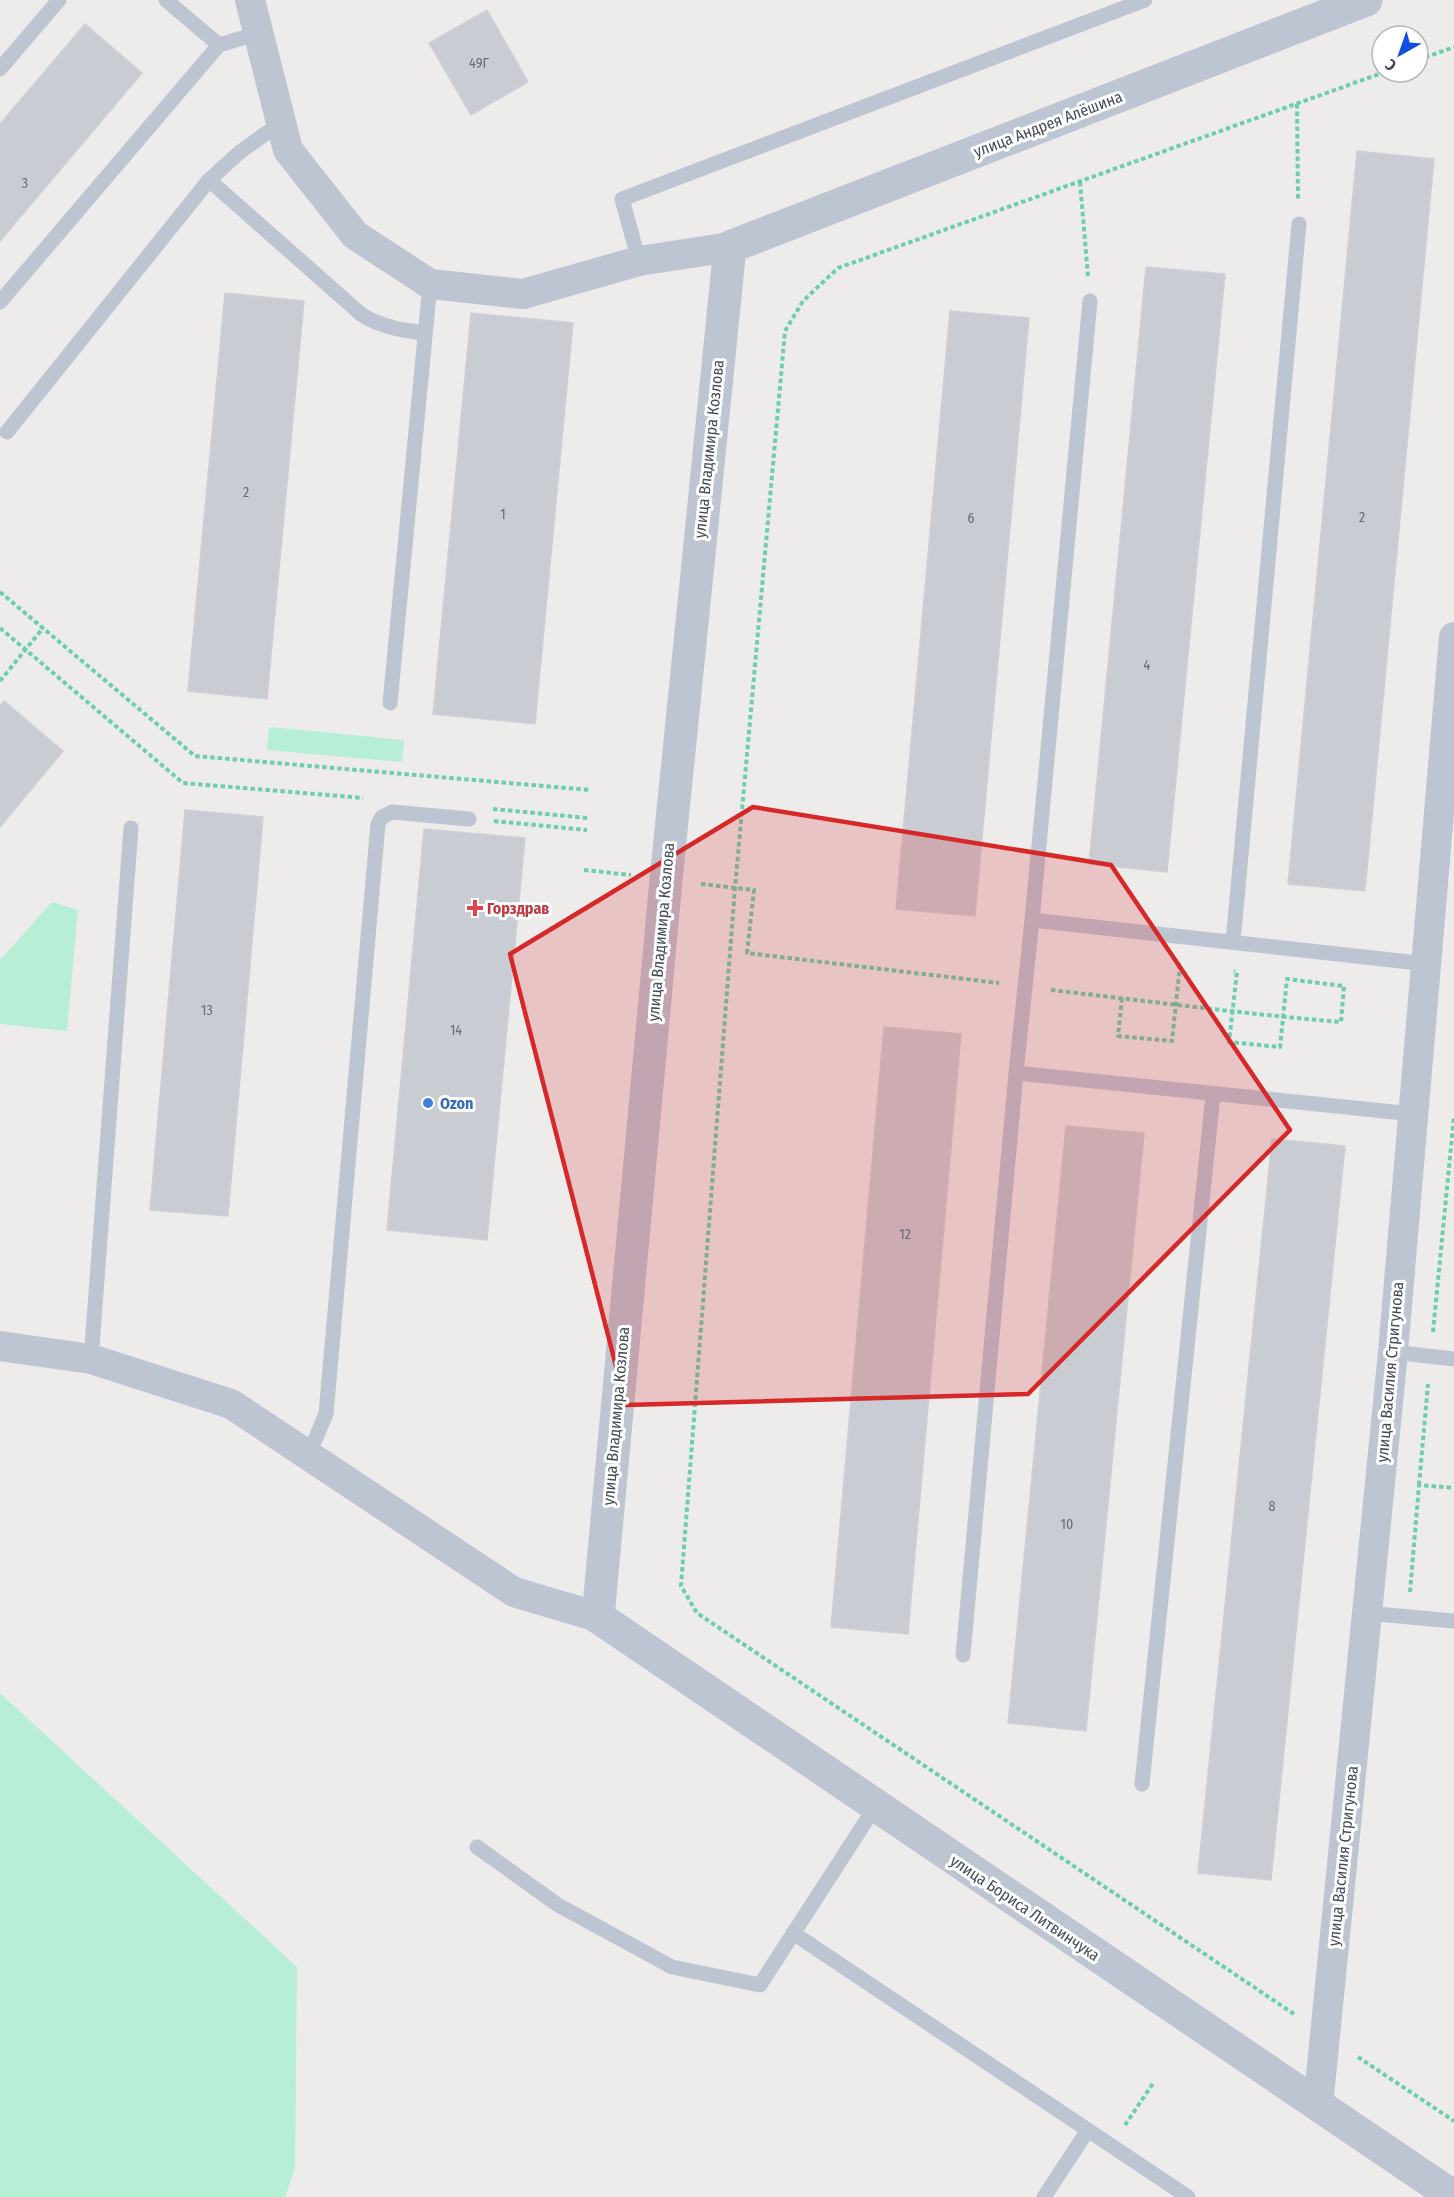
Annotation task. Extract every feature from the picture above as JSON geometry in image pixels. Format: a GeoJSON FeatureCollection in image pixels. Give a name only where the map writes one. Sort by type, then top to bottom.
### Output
{"type":"FeatureCollection","features":[{"type":"Feature","properties":{"kind":"street"},"geometry":{"type":"LineString","coordinates":[[250,0],[288,150],[355,235],[430,285],[523,294],[639,261],[730,247]]}},
{"type":"Feature","properties":{"kind":"street","name":"улица Андрея Алёшина"},"geometry":{"type":"LineString","coordinates":[[730,247],[1366,0]]}},
{"type":"Feature","properties":{"kind":"street","name":"улица Владимира Козлова"},"geometry":{"type":"LineString","coordinates":[[598,1617],[666,880],[730,247]]}},
{"type":"Feature","properties":{"kind":"street","name":"улица Василия Стригунова"},"geometry":{"type":"LineString","coordinates":[[1318,2106],[1393,1352],[1427,964],[1448,782],[1454,637]]}},
{"type":"Feature","properties":{"kind":"street"},"geometry":{"type":"LineString","coordinates":[[0,1346],[91,1359],[231,1404],[514,1592],[598,1617]]}},
{"type":"Feature","properties":{"kind":"street","name":"улица Бориса Литвинчука"},"geometry":{"type":"LineString","coordinates":[[598,1617],[875,1807],[1454,2197]]}},
{"type":"Feature","properties":{"kind":"lane"},"geometry":{"type":"LineString","coordinates":[[0,69],[59,0]]}},
{"type":"Feature","properties":{"kind":"lane"},"geometry":{"type":"LineString","coordinates":[[166,0],[219,45]]}},
{"type":"Feature","properties":{"kind":"lane"},"geometry":{"type":"LineString","coordinates":[[639,261],[622,199],[1145,0]]}},
{"type":"Feature","properties":{"kind":"lane"},"geometry":{"type":"LineString","coordinates":[[0,302],[219,45],[259,33]]}},
{"type":"Feature","properties":{"kind":"lane"},"geometry":{"type":"LineString","coordinates":[[7,432],[209,180],[240,152],[282,122]]}},
{"type":"Feature","properties":{"kind":"lane"},"geometry":{"type":"LineString","coordinates":[[209,180],[362,315],[376,323],[395,329],[424,333]]}},
{"type":"Feature","properties":{"kind":"lane"},"geometry":{"type":"LineString","coordinates":[[1233,942],[1299,225]]}},
{"type":"Feature","properties":{"kind":"lane"},"geometry":{"type":"LineString","coordinates":[[390,703],[430,285]]}},
{"type":"Feature","properties":{"kind":"lane"},"geometry":{"type":"LineString","coordinates":[[963,1655],[1090,301]]}},
{"type":"Feature","properties":{"kind":"lane"},"geometry":{"type":"LineString","coordinates":[[308,1456],[326,1414],[378,825],[382,817],[392,812],[469,819]]}},
{"type":"Feature","properties":{"kind":"lane"},"geometry":{"type":"LineString","coordinates":[[91,1359],[131,828]]}},
{"type":"Feature","properties":{"kind":"lane"},"geometry":{"type":"LineString","coordinates":[[1032,920],[1427,964]]}},
{"type":"Feature","properties":{"kind":"lane"},"geometry":{"type":"LineString","coordinates":[[1016,1073],[1413,1114]]}},
{"type":"Feature","properties":{"kind":"lane"},"geometry":{"type":"LineString","coordinates":[[1142,1784],[1213,1095]]}},
{"type":"Feature","properties":{"kind":"lane"},"geometry":{"type":"LineString","coordinates":[[1393,1352],[1454,1359]]}},
{"type":"Feature","properties":{"kind":"lane"},"geometry":{"type":"LineString","coordinates":[[1366,1613],[1454,1621]]}},
{"type":"Feature","properties":{"kind":"lane"},"geometry":{"type":"LineString","coordinates":[[477,1846],[558,1905],[672,1966],[760,1985],[875,1807]]}},
{"type":"Feature","properties":{"kind":"lane"},"geometry":{"type":"LineString","coordinates":[[793,1933],[1188,2197]]}},
{"type":"Feature","properties":{"kind":"lane"},"geometry":{"type":"LineString","coordinates":[[1044,2197],[1088,2130]]}},
{"type":"Feature","properties":{"kind":"path"},"geometry":{"type":"LineString","coordinates":[[1430,56],[1454,47]]}},
{"type":"Feature","properties":{"kind":"path"},"geometry":{"type":"LineString","coordinates":[[1370,77],[838,268],[802,301],[785,331],[735,888],[681,1586],[697,1613],[1454,2121]]}},
{"type":"Feature","properties":{"kind":"path"},"geometry":{"type":"LineString","coordinates":[[1297,104],[1299,225]]}},
{"type":"Feature","properties":{"kind":"path"},"geometry":{"type":"LineString","coordinates":[[1080,182],[1090,301]]}},
{"type":"Feature","properties":{"kind":"path"},"geometry":{"type":"LineString","coordinates":[[0,592],[195,756],[590,790]]}},
{"type":"Feature","properties":{"kind":"path"},"geometry":{"type":"LineString","coordinates":[[0,628],[183,783],[374,799]]}},
{"type":"Feature","properties":{"kind":"path"},"geometry":{"type":"LineString","coordinates":[[0,681],[43,628]]}},
{"type":"Feature","properties":{"kind":"path"},"geometry":{"type":"LineString","coordinates":[[493,809],[588,818]]}},
{"type":"Feature","properties":{"kind":"path"},"geometry":{"type":"LineString","coordinates":[[469,819],[587,830]]}},
{"type":"Feature","properties":{"kind":"path"},"geometry":{"type":"LineString","coordinates":[[584,870],[754,890],[747,953],[1233,1012],[1283,1017],[1341,1022],[1344,986],[1287,979],[1283,1017],[1280,1047],[1229,1042],[1233,1012],[1237,972],[1226,970]]}},
{"type":"Feature","properties":{"kind":"path"},"geometry":{"type":"LineString","coordinates":[[1122,998],[1118,1036],[1172,1041],[1180,965],[1192,967]]}},
{"type":"Feature","properties":{"kind":"path"},"geometry":{"type":"LineString","coordinates":[[1407,1617],[1454,1116]]}},
{"type":"Feature","properties":{"kind":"path"},"geometry":{"type":"LineString","coordinates":[[1419,1485],[1454,1488]]}},
{"type":"Feature","properties":{"kind":"path"},"geometry":{"type":"LineString","coordinates":[[1111,2146],[1154,2082]]}},
{"type":"Feature","properties":{"kind":"highlighted area"},"geometry":{"type":"Polygon","coordinates":[[[753,807],[1111,865],[1290,1130],[1028,1394],[626,1405],[510,954],[753,807]]]}},
{"type":"Feature","properties":{"kind":"green space"},"geometry":{"type":"Polygon","coordinates":[[[269,727],[404,740],[402,762],[267,750],[269,727]]]}},
{"type":"Feature","properties":{"kind":"green space"},"geometry":{"type":"Polygon","coordinates":[[[52,902],[78,910],[67,1031],[0,1024],[0,960],[52,902]]]}},
{"type":"Feature","properties":{"kind":"green space"},"geometry":{"type":"Polygon","coordinates":[[[0,1693],[297,1967],[295,2168],[285,2197],[0,2197],[0,1693]]]}},
{"type":"Feature","properties":{"kind":"building"},"geometry":{"type":"Polygon","coordinates":[[[487,10],[528,82],[471,115],[429,43],[487,10]]]}},
{"type":"Feature","properties":{"kind":"building"},"geometry":{"type":"Polygon","coordinates":[[[85,24],[142,73],[0,241],[0,124],[85,24]]]}},
{"type":"Feature","properties":{"kind":"building"},"geometry":{"type":"Polygon","coordinates":[[[1357,151],[1434,159],[1365,891],[1288,884],[1357,151]]]}},
{"type":"Feature","properties":{"kind":"building"},"geometry":{"type":"Polygon","coordinates":[[[1146,267],[1225,274],[1167,872],[1089,864],[1146,267]]]}},
{"type":"Feature","properties":{"kind":"building"},"geometry":{"type":"Polygon","coordinates":[[[225,293],[304,301],[267,699],[188,691],[225,293]]]}},
{"type":"Feature","properties":{"kind":"building"},"geometry":{"type":"Polygon","coordinates":[[[950,311],[1029,318],[975,916],[896,909],[950,311]]]}},
{"type":"Feature","properties":{"kind":"building"},"geometry":{"type":"Polygon","coordinates":[[[471,313],[573,323],[535,724],[433,714],[471,313]]]}},
{"type":"Feature","properties":{"kind":"building"},"geometry":{"type":"Polygon","coordinates":[[[4,701],[63,751],[0,827],[0,706],[4,701]]]}},
{"type":"Feature","properties":{"kind":"building"},"geometry":{"type":"Polygon","coordinates":[[[185,810],[263,817],[228,1216],[150,1210],[185,810]]]}},
{"type":"Feature","properties":{"kind":"building"},"geometry":{"type":"Polygon","coordinates":[[[424,829],[525,838],[487,1240],[387,1230],[424,829]]]}},
{"type":"Feature","properties":{"kind":"building"},"geometry":{"type":"Polygon","coordinates":[[[884,1027],[961,1034],[908,1634],[831,1627],[884,1027]]]}},
{"type":"Feature","properties":{"kind":"building"},"geometry":{"type":"Polygon","coordinates":[[[1066,1126],[1144,1133],[1086,1731],[1008,1723],[1066,1126]]]}},
{"type":"Feature","properties":{"kind":"building"},"geometry":{"type":"Polygon","coordinates":[[[1272,1139],[1345,1146],[1271,1880],[1198,1873],[1272,1139]]]}},
{"type":"Feature","properties":{"kind":"place","name":"Горздрав"},"geometry":{"type":"Point","coordinates":[475,908]}},
{"type":"Feature","properties":{"kind":"place","name":"Ozon"},"geometry":{"type":"Point","coordinates":[428,1103]}}]}
